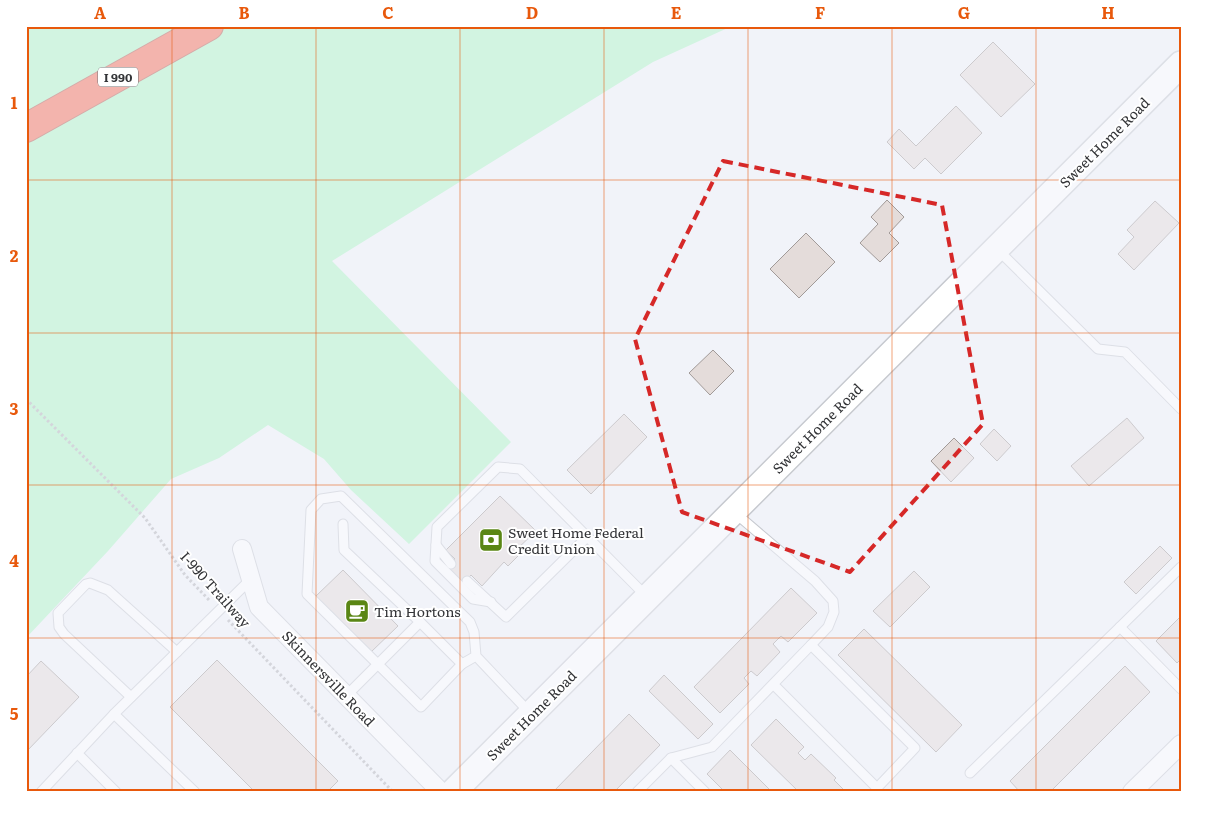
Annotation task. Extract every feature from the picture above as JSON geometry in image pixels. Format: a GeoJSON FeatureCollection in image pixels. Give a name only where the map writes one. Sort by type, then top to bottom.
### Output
{"type":"FeatureCollection","features":[{"type":"Feature","properties":{"kind":"highway","name":"I 990"},"geometry":{"type":"LineString","coordinates":[[26,128],[209,26]]}},
{"type":"Feature","properties":{"kind":"main road","name":"Sweet Home Road"},"geometry":{"type":"LineString","coordinates":[[454,792],[1181,64]]}},
{"type":"Feature","properties":{"kind":"street","name":"Skinnersville Road"},"geometry":{"type":"LineString","coordinates":[[242,549],[259,607],[441,792]]}},
{"type":"Feature","properties":{"kind":"street"},"geometry":{"type":"LineString","coordinates":[[1132,792],[1181,744]]}},
{"type":"Feature","properties":{"kind":"lane"},"geometry":{"type":"LineString","coordinates":[[997,249],[1098,349],[1125,352],[1181,409]]}},
{"type":"Feature","properties":{"kind":"lane"},"geometry":{"type":"LineString","coordinates":[[491,602],[473,599],[435,561],[437,527],[498,467],[520,468],[648,598]]}},
{"type":"Feature","properties":{"kind":"lane"},"geometry":{"type":"LineString","coordinates":[[476,656],[462,664],[421,707],[366,654],[307,594],[311,510],[320,499],[341,496],[470,622],[474,632],[476,656],[531,714]]}},
{"type":"Feature","properties":{"kind":"lane"},"geometry":{"type":"LineString","coordinates":[[637,792],[671,758],[712,747],[828,627],[834,612],[833,601],[815,581],[734,512]]}},
{"type":"Feature","properties":{"kind":"lane"},"geometry":{"type":"LineString","coordinates":[[343,524],[344,550],[462,664]]}},
{"type":"Feature","properties":{"kind":"lane"},"geometry":{"type":"LineString","coordinates":[[467,581],[506,617],[588,536]]}},
{"type":"Feature","properties":{"kind":"lane"},"geometry":{"type":"LineString","coordinates":[[436,545],[451,564]]}},
{"type":"Feature","properties":{"kind":"lane"},"geometry":{"type":"LineString","coordinates":[[970,773],[1181,567]]}},
{"type":"Feature","properties":{"kind":"lane"},"geometry":{"type":"LineString","coordinates":[[41,792],[114,714],[251,579]]}},
{"type":"Feature","properties":{"kind":"lane"},"geometry":{"type":"LineString","coordinates":[[131,698],[59,627],[58,613],[86,584],[90,582],[108,590],[177,652]]}},
{"type":"Feature","properties":{"kind":"lane"},"geometry":{"type":"LineString","coordinates":[[346,696],[420,622]]}},
{"type":"Feature","properties":{"kind":"lane"},"geometry":{"type":"LineString","coordinates":[[1120,627],[1181,689]]}},
{"type":"Feature","properties":{"kind":"lane"},"geometry":{"type":"LineString","coordinates":[[773,684],[877,788],[915,748],[811,645]]}},
{"type":"Feature","properties":{"kind":"lane"},"geometry":{"type":"LineString","coordinates":[[114,714],[195,792]]}},
{"type":"Feature","properties":{"kind":"lane"},"geometry":{"type":"LineString","coordinates":[[77,753],[116,792]]}},
{"type":"Feature","properties":{"kind":"lane"},"geometry":{"type":"LineString","coordinates":[[671,758],[705,792]]}},
{"type":"Feature","properties":{"kind":"path","name":"I-990 Trailway"},"geometry":{"type":"LineString","coordinates":[[26,398],[145,518],[185,575],[393,792]]}},
{"type":"Feature","properties":{"kind":"highlighted area"},"geometry":{"type":"Polygon","coordinates":[[[723,161],[942,205],[983,424],[850,572],[682,512],[635,339],[723,161]]]}},
{"type":"Feature","properties":{"kind":"green space"},"geometry":{"type":"Polygon","coordinates":[[[26,26],[732,26],[653,62],[332,261],[511,442],[409,544],[351,490],[324,459],[268,425],[219,458],[171,479],[108,551],[26,638],[26,26]]]}},
{"type":"Feature","properties":{"kind":"building"},"geometry":{"type":"Polygon","coordinates":[[[993,42],[1035,84],[1001,117],[960,75],[993,42]]]}},
{"type":"Feature","properties":{"kind":"building"},"geometry":{"type":"Polygon","coordinates":[[[956,106],[982,133],[941,174],[925,158],[914,169],[887,142],[899,129],[916,146],[956,106]]]}},
{"type":"Feature","properties":{"kind":"building"},"geometry":{"type":"Polygon","coordinates":[[[887,200],[904,217],[889,233],[899,243],[880,262],[860,243],[878,224],[871,217],[887,200]]]}},
{"type":"Feature","properties":{"kind":"building"},"geometry":{"type":"Polygon","coordinates":[[[1155,201],[1179,223],[1134,270],[1118,254],[1134,237],[1127,230],[1155,201]]]}},
{"type":"Feature","properties":{"kind":"building"},"geometry":{"type":"Polygon","coordinates":[[[806,233],[835,262],[799,298],[770,269],[806,233]]]}},
{"type":"Feature","properties":{"kind":"building"},"geometry":{"type":"Polygon","coordinates":[[[713,350],[734,371],[710,395],[689,373],[713,350]]]}},
{"type":"Feature","properties":{"kind":"building"},"geometry":{"type":"Polygon","coordinates":[[[624,414],[647,437],[591,494],[567,470],[624,414]]]}},
{"type":"Feature","properties":{"kind":"building"},"geometry":{"type":"Polygon","coordinates":[[[1127,418],[1144,438],[1089,486],[1071,466],[1127,418]]]}},
{"type":"Feature","properties":{"kind":"building"},"geometry":{"type":"Polygon","coordinates":[[[994,429],[1011,446],[997,461],[980,444],[994,429]]]}},
{"type":"Feature","properties":{"kind":"building"},"geometry":{"type":"Polygon","coordinates":[[[954,438],[974,458],[951,482],[931,461],[954,438]]]}},
{"type":"Feature","properties":{"kind":"building","name":"Sweet Home Federal Credit Union"},"geometry":{"type":"Polygon","coordinates":[[[500,496],[536,531],[515,551],[519,555],[508,566],[504,562],[482,586],[471,575],[462,585],[446,568],[455,559],[446,550],[500,496]]]}},
{"type":"Feature","properties":{"kind":"building"},"geometry":{"type":"Polygon","coordinates":[[[1160,546],[1172,558],[1136,594],[1124,582],[1160,546]]]}},
{"type":"Feature","properties":{"kind":"building","name":"Tim Hortons"},"geometry":{"type":"Polygon","coordinates":[[[343,570],[398,626],[371,652],[316,596],[343,570]]]}},
{"type":"Feature","properties":{"kind":"building"},"geometry":{"type":"Polygon","coordinates":[[[914,571],[930,587],[890,627],[873,611],[914,571]]]}},
{"type":"Feature","properties":{"kind":"building"},"geometry":{"type":"Polygon","coordinates":[[[791,588],[817,613],[788,642],[781,636],[773,644],[780,652],[757,676],[751,671],[744,678],[749,684],[720,713],[694,687],[791,588]]]}},
{"type":"Feature","properties":{"kind":"building"},"geometry":{"type":"Polygon","coordinates":[[[1181,616],[1181,659],[1177,663],[1156,641],[1181,616]]]}},
{"type":"Feature","properties":{"kind":"building"},"geometry":{"type":"Polygon","coordinates":[[[864,629],[962,725],[936,752],[838,655],[864,629]]]}},
{"type":"Feature","properties":{"kind":"building"},"geometry":{"type":"Polygon","coordinates":[[[217,660],[338,781],[327,792],[255,792],[170,707],[217,660]]]}},
{"type":"Feature","properties":{"kind":"building"},"geometry":{"type":"Polygon","coordinates":[[[41,661],[79,697],[26,752],[26,677],[41,661]]]}},
{"type":"Feature","properties":{"kind":"building"},"geometry":{"type":"Polygon","coordinates":[[[1125,666],[1150,692],[1050,792],[1020,792],[1010,781],[1125,666]]]}},
{"type":"Feature","properties":{"kind":"building"},"geometry":{"type":"Polygon","coordinates":[[[664,675],[713,724],[698,739],[649,691],[664,675]]]}},
{"type":"Feature","properties":{"kind":"building"},"geometry":{"type":"Polygon","coordinates":[[[629,714],[660,745],[614,792],[553,792],[629,714]]]}},
{"type":"Feature","properties":{"kind":"building"},"geometry":{"type":"Polygon","coordinates":[[[776,719],[804,747],[798,753],[805,760],[811,754],[836,778],[834,780],[846,792],[799,792],[751,745],[776,719]]]}},
{"type":"Feature","properties":{"kind":"building"},"geometry":{"type":"Polygon","coordinates":[[[730,750],[772,792],[738,792],[736,790],[725,792],[707,774],[730,750]]]}},
{"type":"Feature","properties":{"kind":"place","name":"Sweet Home Federal Credit Union"},"geometry":{"type":"Point","coordinates":[491,540]}},
{"type":"Feature","properties":{"kind":"place","name":"Tim Hortons"},"geometry":{"type":"Point","coordinates":[357,611]}}]}
